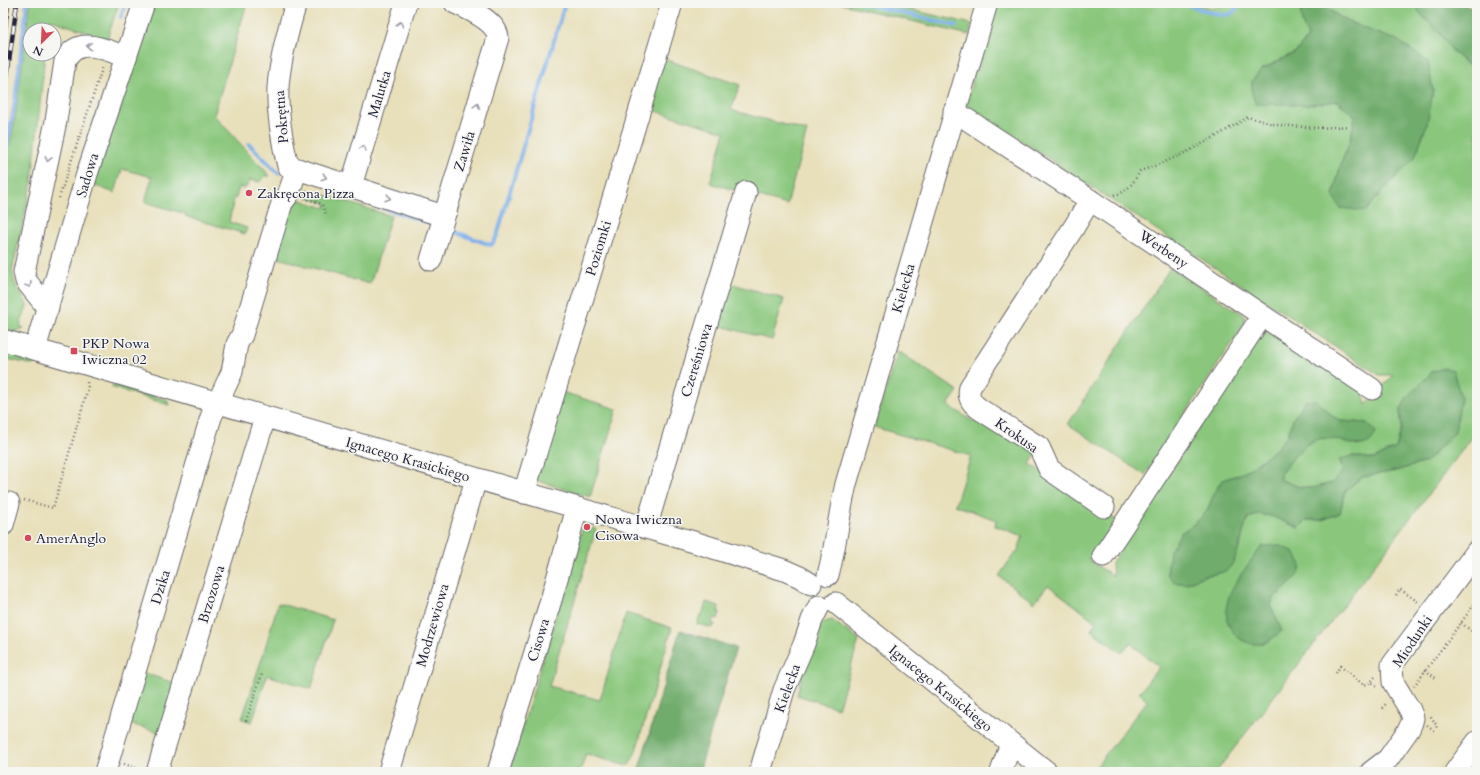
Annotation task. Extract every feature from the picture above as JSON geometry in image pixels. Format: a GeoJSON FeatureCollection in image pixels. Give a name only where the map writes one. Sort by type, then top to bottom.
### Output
{"type":"FeatureCollection","features":[{"type":"Feature","properties":{"kind":"street","name":"Sadowa"},"geometry":{"type":"LineString","coordinates":[[35,349],[87,174],[144,3]]}},
{"type":"Feature","properties":{"kind":"street","name":"Pokrętna"},"geometry":{"type":"LineString","coordinates":[[293,167],[284,148],[278,104],[278,87],[280,66],[296,3]]}},
{"type":"Feature","properties":{"kind":"street","name":"Malutka"},"geometry":{"type":"LineString","coordinates":[[352,186],[406,3]]}},
{"type":"Feature","properties":{"kind":"street","name":"Zawiła"},"geometry":{"type":"LineString","coordinates":[[431,260],[498,38],[498,33],[477,8],[455,3]]}},
{"type":"Feature","properties":{"kind":"street","name":"Poziomki"},"geometry":{"type":"LineString","coordinates":[[524,493],[672,3]]}},
{"type":"Feature","properties":{"kind":"street","name":"Kielecka"},"geometry":{"type":"LineString","coordinates":[[820,579],[954,111],[987,3]]}},
{"type":"Feature","properties":{"kind":"street"},"geometry":{"type":"LineString","coordinates":[[48,308],[26,281],[24,272],[56,121],[65,61],[73,50],[84,45],[91,45],[126,57]]}},
{"type":"Feature","properties":{"kind":"street","name":"Werbeny"},"geometry":{"type":"LineString","coordinates":[[954,111],[1090,200],[1372,389]]}},
{"type":"Feature","properties":{"kind":"street"},"geometry":{"type":"LineString","coordinates":[[293,167],[437,214],[446,211]]}},
{"type":"Feature","properties":{"kind":"street","name":"Dzika"},"geometry":{"type":"LineString","coordinates":[[107,763],[211,417],[232,372],[237,344],[242,335],[291,200],[288,195],[293,167]]}},
{"type":"Feature","properties":{"kind":"street","name":"Czereśniowa"},"geometry":{"type":"LineString","coordinates":[[646,528],[746,192]]}},
{"type":"Feature","properties":{"kind":"street","name":"Krokusa"},"geometry":{"type":"LineString","coordinates":[[1090,200],[970,387],[969,396],[975,406],[1039,447],[1049,469],[1104,507]]}},
{"type":"Feature","properties":{"kind":"street"},"geometry":{"type":"LineString","coordinates":[[1104,556],[1262,316]]}},
{"type":"Feature","properties":{"kind":"street","name":"Ignacego Krasickiego"},"geometry":{"type":"LineString","coordinates":[[3,340],[774,566],[800,577],[820,579]]}},
{"type":"Feature","properties":{"kind":"street","name":"Brzozowa"},"geometry":{"type":"LineString","coordinates":[[157,772],[265,417]]}},
{"type":"Feature","properties":{"kind":"street","name":"Modrzewiowa"},"geometry":{"type":"LineString","coordinates":[[389,772],[476,479]]}},
{"type":"Feature","properties":{"kind":"street"},"geometry":{"type":"LineString","coordinates":[[3,525],[9,503]]}},
{"type":"Feature","properties":{"kind":"street","name":"Cisowa"},"geometry":{"type":"LineString","coordinates":[[498,772],[551,600],[577,508]]}},
{"type":"Feature","properties":{"kind":"street","name":"Miodunki"},"geometry":{"type":"LineString","coordinates":[[1421,716],[1410,710],[1393,682],[1392,665],[1477,551]]}},
{"type":"Feature","properties":{"kind":"street"},"geometry":{"type":"LineString","coordinates":[[820,579],[838,580],[841,585],[841,597],[827,605],[811,598],[809,593],[820,579]]}},
{"type":"Feature","properties":{"kind":"street","name":"Ignacego Krasickiego"},"geometry":{"type":"LineString","coordinates":[[827,605],[1011,743],[1047,772]]}},
{"type":"Feature","properties":{"kind":"street","name":"Kielecka"},"geometry":{"type":"LineString","coordinates":[[760,772],[786,683],[804,644],[812,620],[827,605]]}},
{"type":"Feature","properties":{"kind":"street"},"geometry":{"type":"LineString","coordinates":[[1371,772],[1388,759],[1409,729],[1421,716]]}},
{"type":"Feature","properties":{"kind":"street"},"geometry":{"type":"LineString","coordinates":[[1454,772],[1477,742]]}},
{"type":"Feature","properties":{"kind":"street"},"geometry":{"type":"LineString","coordinates":[[1001,772],[1011,743]]}},
{"type":"Feature","properties":{"kind":"path"},"geometry":{"type":"LineString","coordinates":[[1090,200],[1119,194],[1134,183],[1140,170],[1162,164],[1226,131],[1248,117],[1277,125],[1320,128],[1348,126]]}},
{"type":"Feature","properties":{"kind":"path"},"geometry":{"type":"LineString","coordinates":[[291,200],[322,204],[326,214]]}},
{"type":"Feature","properties":{"kind":"path"},"geometry":{"type":"LineString","coordinates":[[9,503],[11,496],[53,508],[88,388]]}},
{"type":"Feature","properties":{"kind":"path"},"geometry":{"type":"LineString","coordinates":[[1411,689],[1477,601]]}},
{"type":"Feature","properties":{"kind":"path"},"geometry":{"type":"LineString","coordinates":[[1461,622],[1473,632]]}},
{"type":"Feature","properties":{"kind":"path"},"geometry":{"type":"LineString","coordinates":[[1336,673],[1340,666],[1364,685],[1371,682]]}},
{"type":"Feature","properties":{"kind":"path"},"geometry":{"type":"LineString","coordinates":[[1425,670],[1437,679]]}},
{"type":"Feature","properties":{"kind":"path"},"geometry":{"type":"LineString","coordinates":[[246,721],[262,674]]}},
{"type":"Feature","properties":{"kind":"path"},"geometry":{"type":"LineString","coordinates":[[1421,716],[1437,726],[1434,730],[1423,722],[1421,716]]}},
{"type":"Feature","properties":{"kind":"path"},"geometry":{"type":"LineString","coordinates":[[107,763],[112,761],[147,772]]}},
{"type":"Feature","properties":{"kind":"green space"},"geometry":{"type":"Polygon","coordinates":[[[30,3],[119,3],[107,39],[62,23],[62,22],[49,19],[49,22],[28,22],[30,3]]]}},
{"type":"Feature","properties":{"kind":"green space"},"geometry":{"type":"Polygon","coordinates":[[[154,3],[247,3],[214,115],[270,176],[266,176],[259,182],[250,180],[248,186],[244,189],[239,187],[236,198],[234,198],[229,222],[247,228],[245,234],[145,202],[152,177],[122,169],[115,193],[93,185],[154,3]]]}},
{"type":"Feature","properties":{"kind":"green space"},"geometry":{"type":"Polygon","coordinates":[[[838,3],[890,3],[890,5],[972,24],[969,35],[838,3]]]}},
{"type":"Feature","properties":{"kind":"green space"},"geometry":{"type":"Polygon","coordinates":[[[993,3],[1194,3],[1216,8],[1229,3],[1419,3],[1418,11],[1439,33],[1455,54],[1477,72],[1477,431],[1216,772],[1092,772],[1147,701],[1139,693],[1159,667],[1130,643],[1122,653],[1091,630],[1096,622],[1048,585],[1034,603],[999,576],[1018,550],[1023,536],[995,526],[996,520],[955,505],[971,456],[874,427],[898,351],[958,391],[948,405],[974,422],[978,415],[1037,453],[1030,464],[1116,520],[1089,560],[1113,576],[1112,562],[1260,333],[1267,331],[1363,392],[1366,405],[1393,375],[1379,375],[977,111],[969,108],[966,104],[993,3]],[[1320,4],[1302,23],[1308,37],[1296,52],[1261,70],[1307,105],[1337,101],[1355,116],[1350,141],[1341,164],[1333,195],[1366,211],[1384,189],[1414,159],[1427,124],[1433,90],[1370,31],[1345,20],[1320,4]],[[1325,408],[1293,419],[1288,435],[1275,450],[1254,466],[1238,475],[1222,480],[1207,511],[1194,524],[1181,533],[1187,583],[1203,576],[1219,573],[1240,547],[1243,531],[1248,519],[1258,514],[1271,516],[1299,528],[1307,520],[1322,520],[1340,513],[1345,491],[1362,477],[1395,471],[1426,462],[1400,412],[1402,426],[1396,448],[1374,459],[1354,456],[1340,460],[1342,472],[1332,483],[1312,488],[1300,487],[1281,480],[1280,474],[1302,449],[1308,444],[1323,438],[1332,438],[1359,446],[1367,423],[1340,421],[1332,416],[1325,408]],[[1239,580],[1232,589],[1274,614],[1271,606],[1273,598],[1283,591],[1239,580]]]}},
{"type":"Feature","properties":{"kind":"green space"},"geometry":{"type":"Polygon","coordinates":[[[1419,3],[1461,3],[1477,11],[1477,72],[1455,54],[1439,33],[1418,11],[1419,3]]]}},
{"type":"Feature","properties":{"kind":"green space"},"geometry":{"type":"Polygon","coordinates":[[[1300,4],[1320,4],[1345,20],[1370,31],[1397,40],[1428,62],[1433,90],[1427,124],[1414,159],[1384,189],[1366,211],[1340,208],[1333,195],[1341,164],[1350,141],[1355,116],[1337,101],[1307,105],[1256,104],[1252,94],[1252,81],[1261,70],[1296,52],[1308,37],[1302,23],[1300,4]]]}},
{"type":"Feature","properties":{"kind":"green space"},"geometry":{"type":"Polygon","coordinates":[[[661,58],[740,85],[731,110],[807,131],[787,205],[710,183],[725,132],[646,108],[661,58]]]}},
{"type":"Feature","properties":{"kind":"green space"},"geometry":{"type":"Polygon","coordinates":[[[22,62],[44,62],[32,182],[12,271],[15,284],[27,306],[20,326],[24,328],[15,332],[3,329],[3,303],[5,292],[3,292],[3,182],[15,117],[22,62]]]}},
{"type":"Feature","properties":{"kind":"green space"},"geometry":{"type":"Polygon","coordinates":[[[296,186],[391,216],[370,284],[278,258],[292,197],[325,208],[327,204],[294,192],[296,186]]]}},
{"type":"Feature","properties":{"kind":"green space"},"geometry":{"type":"Polygon","coordinates":[[[1170,268],[1244,315],[1245,323],[1145,475],[1068,424],[1170,268]]]}},
{"type":"Feature","properties":{"kind":"green space"},"geometry":{"type":"Polygon","coordinates":[[[726,282],[784,299],[772,340],[714,324],[726,282]]]}},
{"type":"Feature","properties":{"kind":"green space"},"geometry":{"type":"Polygon","coordinates":[[[3,352],[32,360],[35,363],[33,365],[3,358],[3,352]]]}},
{"type":"Feature","properties":{"kind":"green space"},"geometry":{"type":"Polygon","coordinates":[[[1445,368],[1453,370],[1461,398],[1455,432],[1426,462],[1395,471],[1362,477],[1345,491],[1340,513],[1322,520],[1307,520],[1299,528],[1271,516],[1258,514],[1248,519],[1237,554],[1231,566],[1225,571],[1184,583],[1174,582],[1167,574],[1170,551],[1181,533],[1194,524],[1207,511],[1222,480],[1238,475],[1254,466],[1275,450],[1288,435],[1293,419],[1305,401],[1316,400],[1332,416],[1340,421],[1367,423],[1376,432],[1371,441],[1365,444],[1357,445],[1322,438],[1313,441],[1303,448],[1280,474],[1281,480],[1300,487],[1312,488],[1332,483],[1342,472],[1340,459],[1354,456],[1374,459],[1396,448],[1402,426],[1400,412],[1407,397],[1433,371],[1445,368]]]}},
{"type":"Feature","properties":{"kind":"green space"},"geometry":{"type":"Polygon","coordinates":[[[114,384],[167,400],[169,405],[111,387],[114,384]]]}},
{"type":"Feature","properties":{"kind":"green space"},"geometry":{"type":"Polygon","coordinates":[[[562,392],[617,409],[590,497],[535,480],[562,392]]]}},
{"type":"Feature","properties":{"kind":"green space"},"geometry":{"type":"Polygon","coordinates":[[[592,528],[596,529],[549,686],[600,700],[626,613],[672,628],[635,754],[629,765],[623,765],[586,754],[580,772],[509,772],[582,529],[590,532],[592,528]]]}},
{"type":"Feature","properties":{"kind":"green space"},"geometry":{"type":"Polygon","coordinates":[[[1278,545],[1293,551],[1301,565],[1300,570],[1294,579],[1286,588],[1273,598],[1271,606],[1282,631],[1267,642],[1256,644],[1248,643],[1235,634],[1227,621],[1226,613],[1229,597],[1232,589],[1262,546],[1278,545]]]}},
{"type":"Feature","properties":{"kind":"green space"},"geometry":{"type":"Polygon","coordinates":[[[706,602],[719,606],[718,611],[720,612],[718,619],[714,618],[712,623],[715,624],[713,628],[697,624],[700,615],[702,615],[706,602]]]}},
{"type":"Feature","properties":{"kind":"green space"},"geometry":{"type":"Polygon","coordinates":[[[278,603],[333,620],[311,689],[267,675],[252,722],[242,719],[278,603]]]}},
{"type":"Feature","properties":{"kind":"green space"},"geometry":{"type":"Polygon","coordinates":[[[832,620],[859,640],[838,708],[797,695],[813,640],[822,624],[832,620]]]}},
{"type":"Feature","properties":{"kind":"green space"},"geometry":{"type":"Polygon","coordinates":[[[680,630],[736,648],[699,772],[638,772],[680,630]]]}},
{"type":"Feature","properties":{"kind":"green space"},"geometry":{"type":"Polygon","coordinates":[[[138,671],[177,684],[162,733],[123,722],[138,671]]]}},
{"type":"Feature","properties":{"kind":"waterway"},"geometry":{"type":"LineString","coordinates":[[3,168],[15,101],[27,3]]}},
{"type":"Feature","properties":{"kind":"waterway"},"geometry":{"type":"LineString","coordinates":[[121,17],[125,3]]}},
{"type":"Feature","properties":{"kind":"waterway"},"geometry":{"type":"LineString","coordinates":[[450,230],[491,245],[497,236],[565,3]]}},
{"type":"Feature","properties":{"kind":"waterway"},"geometry":{"type":"LineString","coordinates":[[862,3],[956,26]]}},
{"type":"Feature","properties":{"kind":"waterway"},"geometry":{"type":"LineString","coordinates":[[1182,3],[1213,13],[1226,15],[1233,12],[1241,3]]}},
{"type":"Feature","properties":{"kind":"waterway"},"geometry":{"type":"LineString","coordinates":[[249,144],[278,173]]}},
{"type":"Feature","properties":{"kind":"waterway"},"geometry":{"type":"LineString","coordinates":[[341,194],[433,224]]}},
{"type":"Feature","properties":{"kind":"railway"},"geometry":{"type":"LineString","coordinates":[[3,44],[8,3]]}},
{"type":"Feature","properties":{"kind":"railway"},"geometry":{"type":"LineString","coordinates":[[3,105],[17,3]]}},
{"type":"Feature","properties":{"kind":"place","name":"Zakręcona Pizza"},"geometry":{"type":"Point","coordinates":[249,193]}},
{"type":"Feature","properties":{"kind":"place","name":"PKP Nowa Iwiczna 02"},"geometry":{"type":"Point","coordinates":[74,351]}},
{"type":"Feature","properties":{"kind":"place","name":"Nowa Iwiczna Cisowa"},"geometry":{"type":"Point","coordinates":[587,527]}},
{"type":"Feature","properties":{"kind":"place","name":"AmerAnglo"},"geometry":{"type":"Point","coordinates":[28,538]}}]}
